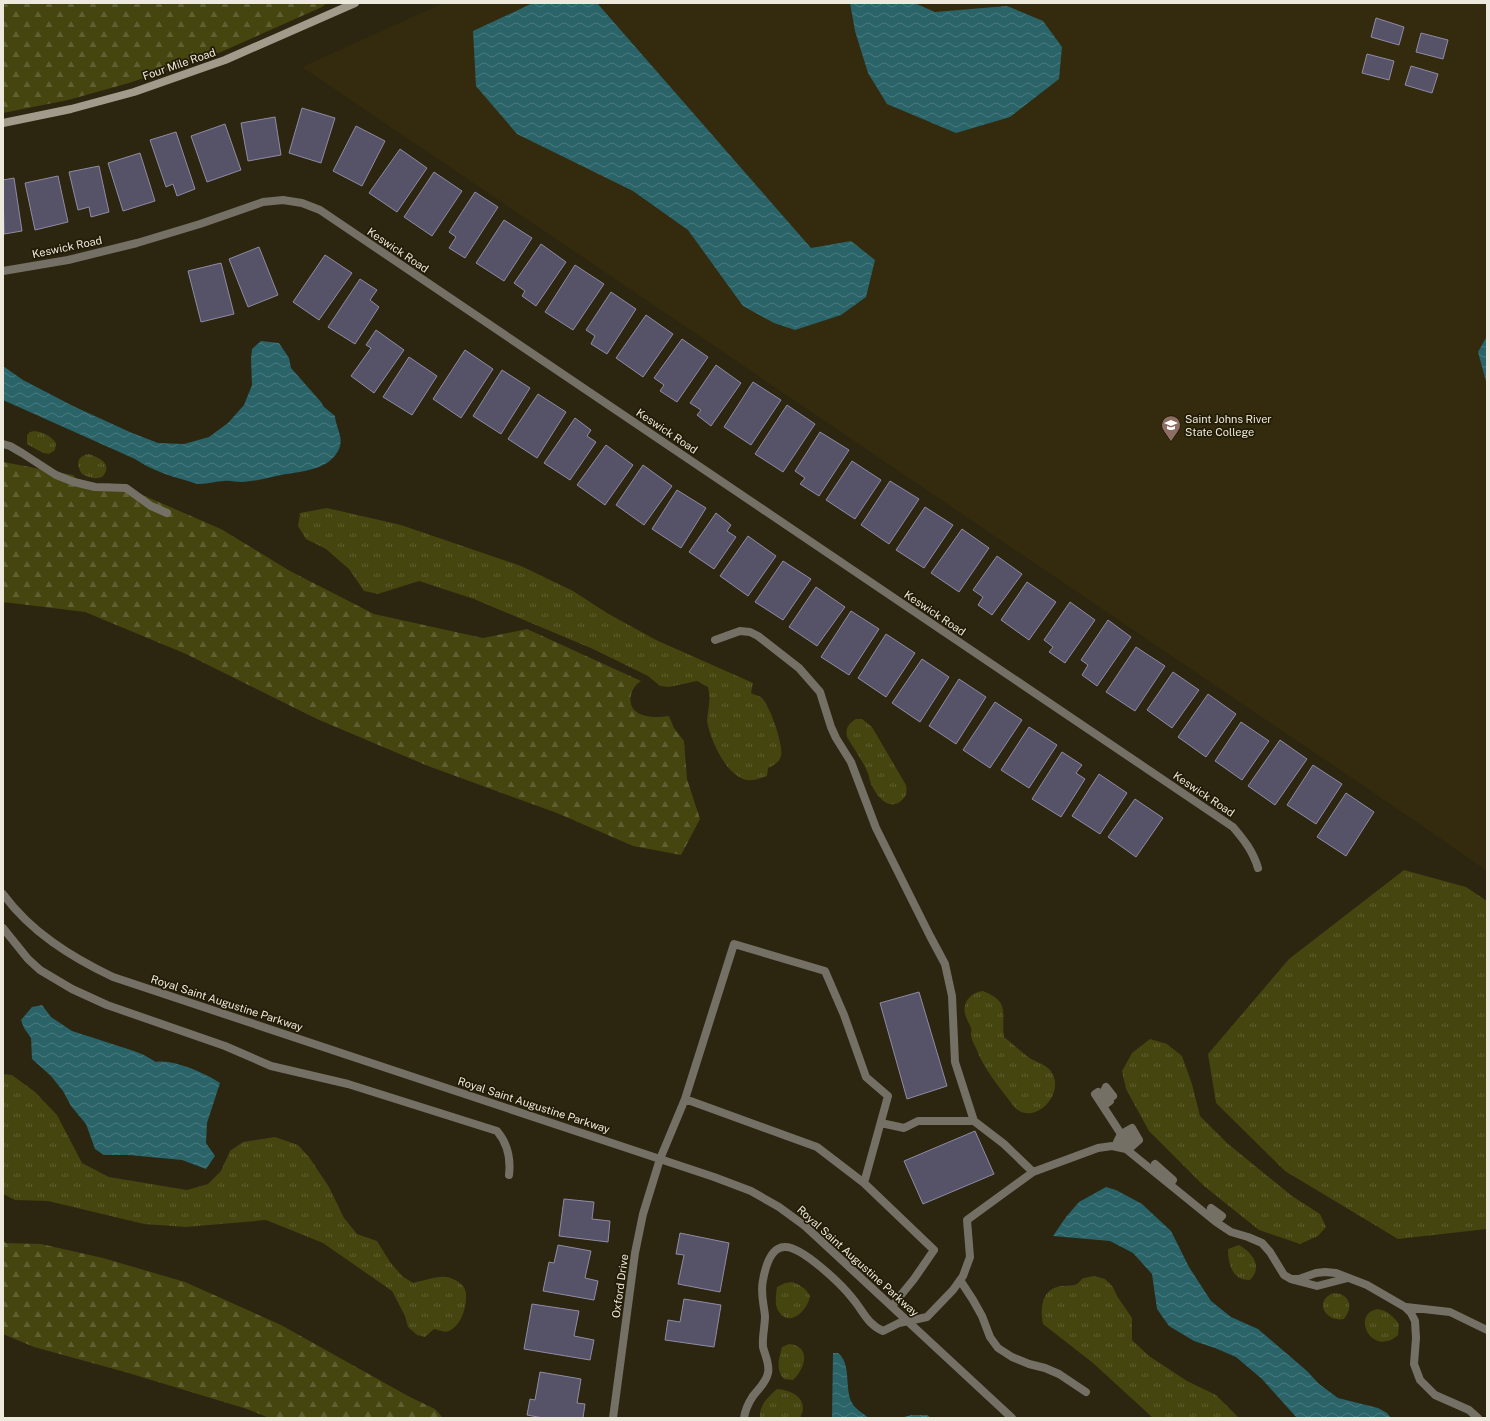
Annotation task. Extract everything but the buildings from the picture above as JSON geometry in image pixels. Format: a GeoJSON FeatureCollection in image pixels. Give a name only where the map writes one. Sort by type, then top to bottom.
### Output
{"type":"FeatureCollection","features":[{"type":"Feature","properties":{"kind":"main road","name":"Four Mile Road"},"geometry":{"type":"LineString","coordinates":[[3,123],[71,110],[162,82],[226,60],[355,3]]}},
{"type":"Feature","properties":{"kind":"street","name":"Keswick Road"},"geometry":{"type":"LineString","coordinates":[[3,271],[68,260],[137,243],[200,224],[263,202],[282,200],[302,203],[320,210],[1233,827],[1246,842],[1255,858],[1258,868]]}},
{"type":"Feature","properties":{"kind":"street"},"geometry":{"type":"LineString","coordinates":[[3,444],[22,453],[56,475],[74,482],[95,487],[126,488],[151,506],[167,513]]}},
{"type":"Feature","properties":{"kind":"street"},"geometry":{"type":"LineString","coordinates":[[716,640],[740,631],[750,632],[758,636],[799,668],[820,692],[831,727],[836,738],[852,762],[876,828],[945,964],[952,996],[954,1062],[974,1121],[1004,1144],[1033,1172]]}},
{"type":"Feature","properties":{"kind":"street","name":"Royal Saint Augustine Parkway"},"geometry":{"type":"LineString","coordinates":[[3,894],[32,926],[57,946],[84,963],[113,976],[714,1177],[751,1192],[779,1207],[805,1226],[1012,1418]]}},
{"type":"Feature","properties":{"kind":"street"},"geometry":{"type":"LineString","coordinates":[[3,928],[28,959],[40,970],[72,989],[107,1005],[225,1046],[271,1066],[348,1084],[497,1131],[503,1138],[508,1148],[510,1158],[509,1175]]}},
{"type":"Feature","properties":{"kind":"street","name":"Oxford Drive"},"geometry":{"type":"LineString","coordinates":[[613,1418],[635,1253],[643,1214],[660,1159],[685,1099],[734,944],[825,971],[844,1014],[866,1077],[888,1096],[881,1123]]}},
{"type":"Feature","properties":{"kind":"street"},"geometry":{"type":"LineString","coordinates":[[1113,1096],[1106,1087],[1104,1091],[1110,1101],[1106,1104],[1098,1092],[1095,1094],[1121,1134],[1117,1142],[1153,1167],[1208,1211],[1231,1232],[1262,1243],[1270,1252],[1284,1275],[1291,1279],[1317,1286],[1348,1278]]}},
{"type":"Feature","properties":{"kind":"street"},"geometry":{"type":"LineString","coordinates":[[685,1099],[817,1148],[864,1183],[934,1250],[914,1279],[892,1306]]}},
{"type":"Feature","properties":{"kind":"street"},"geometry":{"type":"LineString","coordinates":[[864,1183],[881,1123],[904,1128],[918,1121],[974,1121]]}},
{"type":"Feature","properties":{"kind":"street"},"geometry":{"type":"LineString","coordinates":[[744,1418],[753,1396],[764,1383],[768,1372],[763,1345],[765,1317],[762,1301],[762,1282],[768,1261],[773,1253],[778,1249],[784,1246],[794,1248],[809,1258],[853,1298],[871,1324],[883,1331],[898,1323],[927,1317],[953,1290],[960,1280],[970,1257],[967,1220],[1033,1172],[1098,1148],[1112,1146],[1126,1149],[1130,1148],[1139,1140],[1132,1128],[1125,1132],[1121,1140],[1130,1144],[1135,1140],[1131,1132],[1129,1134]]}},
{"type":"Feature","properties":{"kind":"street"},"geometry":{"type":"LineString","coordinates":[[1291,1279],[1300,1279],[1316,1273],[1336,1273],[1367,1285],[1405,1307],[1411,1313],[1415,1321],[1416,1338],[1414,1364],[1420,1380],[1435,1395],[1469,1410],[1478,1418]]}},
{"type":"Feature","properties":{"kind":"street"},"geometry":{"type":"LineString","coordinates":[[960,1280],[982,1316],[990,1337],[998,1348],[1012,1357],[1028,1364],[1045,1368],[1059,1374],[1086,1392]]}},
{"type":"Feature","properties":{"kind":"street"},"geometry":{"type":"LineString","coordinates":[[1405,1307],[1450,1312],[1459,1315],[1487,1330]]}},
{"type":"Feature","properties":{"kind":"shaded area","name":"Saint Johns River State College"},"geometry":{"type":"Polygon","coordinates":[[[443,3],[1487,3],[1487,871],[302,67],[443,3]]]}},
{"type":"Feature","properties":{"kind":"green space"},"geometry":{"type":"Polygon","coordinates":[[[3,3],[327,3],[322,7],[221,52],[129,83],[68,100],[3,113],[3,3]]]}},
{"type":"Feature","properties":{"kind":"green space"},"geometry":{"type":"Polygon","coordinates":[[[34,431],[49,436],[56,443],[55,450],[49,454],[43,453],[27,444],[27,435],[34,431]]]}},
{"type":"Feature","properties":{"kind":"green space"},"geometry":{"type":"Polygon","coordinates":[[[89,454],[99,458],[105,463],[105,474],[102,477],[91,478],[82,474],[80,471],[78,464],[79,459],[89,454]]]}},
{"type":"Feature","properties":{"kind":"green space"},"geometry":{"type":"Polygon","coordinates":[[[3,462],[73,475],[80,482],[103,485],[108,483],[124,487],[221,529],[290,571],[374,614],[483,638],[527,629],[641,681],[633,689],[631,694],[630,699],[633,709],[646,716],[669,716],[674,728],[684,741],[687,779],[700,819],[681,855],[633,846],[557,813],[428,766],[317,719],[186,654],[85,612],[3,602],[3,462]]]}},
{"type":"Feature","properties":{"kind":"green space"},"geometry":{"type":"Polygon","coordinates":[[[327,508],[401,525],[521,566],[573,591],[607,613],[656,640],[753,683],[751,693],[762,698],[769,709],[776,726],[781,751],[779,760],[776,764],[768,768],[767,776],[761,778],[747,780],[735,774],[724,761],[711,736],[707,721],[709,699],[708,687],[697,681],[669,687],[660,686],[648,676],[593,649],[474,599],[419,581],[378,594],[364,591],[349,569],[326,549],[306,539],[298,526],[300,513],[327,508]]]}},
{"type":"Feature","properties":{"kind":"green space"},"geometry":{"type":"Polygon","coordinates":[[[856,719],[862,719],[872,727],[906,785],[907,791],[905,796],[898,803],[889,804],[880,798],[871,784],[864,765],[847,737],[848,726],[856,719]]]}},
{"type":"Feature","properties":{"kind":"green space"},"geometry":{"type":"Polygon","coordinates":[[[1404,870],[1466,887],[1487,901],[1487,1229],[1398,1239],[1285,1171],[1216,1103],[1208,1054],[1289,959],[1404,870]]]}},
{"type":"Feature","properties":{"kind":"green space"},"geometry":{"type":"Polygon","coordinates":[[[983,991],[998,999],[1001,1004],[1003,1009],[1004,1037],[1030,1058],[1048,1068],[1055,1079],[1055,1089],[1051,1098],[1045,1106],[1037,1111],[1029,1113],[1020,1111],[1012,1104],[992,1078],[972,1040],[970,1025],[965,1012],[965,1004],[974,994],[983,991]]]}},
{"type":"Feature","properties":{"kind":"green space"},"geometry":{"type":"Polygon","coordinates":[[[1150,1039],[1167,1044],[1182,1056],[1192,1084],[1200,1116],[1227,1143],[1292,1196],[1320,1214],[1326,1227],[1318,1236],[1300,1244],[1259,1230],[1204,1186],[1149,1131],[1126,1089],[1122,1071],[1132,1053],[1150,1039]]]}},
{"type":"Feature","properties":{"kind":"green space"},"geometry":{"type":"Polygon","coordinates":[[[3,1074],[12,1075],[35,1092],[57,1115],[82,1163],[109,1177],[187,1190],[208,1184],[221,1171],[230,1151],[243,1142],[275,1137],[298,1145],[309,1157],[329,1187],[344,1218],[357,1234],[377,1241],[390,1262],[402,1276],[413,1283],[446,1277],[459,1282],[464,1287],[466,1298],[463,1315],[454,1328],[447,1332],[434,1329],[425,1337],[417,1335],[408,1327],[405,1316],[392,1291],[323,1243],[266,1220],[186,1227],[144,1224],[48,1201],[15,1200],[3,1194],[3,1074]]]}},
{"type":"Feature","properties":{"kind":"green space"},"geometry":{"type":"Polygon","coordinates":[[[3,1241],[6,1243],[41,1244],[103,1258],[185,1282],[281,1325],[408,1396],[435,1409],[443,1418],[269,1418],[247,1409],[125,1372],[34,1347],[3,1334],[3,1241]]]}},
{"type":"Feature","properties":{"kind":"green space"},"geometry":{"type":"Polygon","coordinates":[[[1239,1245],[1252,1256],[1255,1261],[1256,1270],[1250,1280],[1239,1278],[1232,1270],[1230,1265],[1228,1249],[1239,1245]]]}},
{"type":"Feature","properties":{"kind":"green space"},"geometry":{"type":"Polygon","coordinates":[[[1094,1276],[1105,1279],[1113,1287],[1117,1296],[1132,1318],[1132,1340],[1149,1356],[1187,1381],[1216,1395],[1239,1418],[1153,1418],[1093,1363],[1043,1324],[1043,1302],[1045,1297],[1052,1289],[1062,1286],[1075,1285],[1083,1278],[1094,1276]]]}},
{"type":"Feature","properties":{"kind":"green space"},"geometry":{"type":"Polygon","coordinates":[[[792,1282],[802,1287],[810,1296],[806,1307],[798,1315],[793,1318],[788,1318],[783,1316],[777,1309],[776,1293],[777,1287],[785,1283],[792,1282]]]}},
{"type":"Feature","properties":{"kind":"green space"},"geometry":{"type":"Polygon","coordinates":[[[1334,1293],[1344,1296],[1349,1302],[1349,1310],[1344,1319],[1331,1318],[1324,1310],[1324,1301],[1328,1296],[1334,1293]]]}},
{"type":"Feature","properties":{"kind":"green space"},"geometry":{"type":"Polygon","coordinates":[[[1377,1309],[1390,1314],[1399,1324],[1398,1335],[1389,1341],[1380,1341],[1373,1338],[1368,1333],[1365,1326],[1365,1319],[1369,1313],[1377,1309]]]}},
{"type":"Feature","properties":{"kind":"green space"},"geometry":{"type":"Polygon","coordinates":[[[789,1344],[801,1349],[804,1353],[801,1370],[793,1380],[784,1379],[779,1371],[779,1360],[782,1347],[789,1344]]]}},
{"type":"Feature","properties":{"kind":"green space"},"geometry":{"type":"Polygon","coordinates":[[[777,1389],[789,1391],[798,1397],[803,1406],[803,1412],[800,1418],[760,1418],[761,1409],[767,1398],[777,1389]]]}},
{"type":"Feature","properties":{"kind":"water"},"geometry":{"type":"Polygon","coordinates":[[[533,3],[597,3],[811,248],[851,241],[875,260],[866,297],[841,315],[795,330],[774,323],[743,306],[688,230],[633,191],[517,134],[476,86],[473,31],[533,3]]]}},
{"type":"Feature","properties":{"kind":"water"},"geometry":{"type":"Polygon","coordinates":[[[850,3],[914,3],[935,12],[1007,6],[1043,21],[1062,47],[1059,79],[1010,117],[956,133],[887,104],[868,73],[855,31],[850,3]]]}},
{"type":"Feature","properties":{"kind":"water"},"geometry":{"type":"Polygon","coordinates":[[[1487,336],[1487,385],[1478,352],[1487,336]]]}},
{"type":"Feature","properties":{"kind":"water"},"geometry":{"type":"Polygon","coordinates":[[[261,341],[279,343],[289,358],[291,368],[324,407],[335,416],[341,442],[338,451],[327,463],[305,471],[252,481],[218,481],[197,484],[154,469],[3,400],[3,366],[23,380],[73,406],[132,433],[158,443],[184,444],[209,437],[228,423],[244,405],[252,385],[252,349],[261,341]]]}},
{"type":"Feature","properties":{"kind":"water"},"geometry":{"type":"Polygon","coordinates":[[[42,1005],[51,1017],[72,1031],[134,1051],[156,1062],[171,1063],[189,1068],[220,1083],[207,1123],[206,1143],[215,1156],[206,1169],[182,1160],[129,1155],[104,1155],[95,1149],[86,1124],[71,1106],[63,1091],[51,1076],[32,1059],[31,1038],[24,1028],[21,1020],[32,1007],[42,1005]]]}},
{"type":"Feature","properties":{"kind":"water"},"geometry":{"type":"Polygon","coordinates":[[[1106,1187],[1116,1190],[1142,1204],[1171,1231],[1189,1267],[1211,1301],[1231,1317],[1258,1329],[1307,1371],[1319,1384],[1338,1398],[1378,1408],[1387,1413],[1391,1418],[1297,1418],[1262,1379],[1236,1357],[1194,1341],[1169,1326],[1157,1309],[1152,1274],[1133,1253],[1110,1241],[1053,1236],[1066,1217],[1079,1202],[1106,1187]]]}},
{"type":"Feature","properties":{"kind":"water"},"geometry":{"type":"Polygon","coordinates":[[[833,1353],[838,1353],[845,1363],[848,1390],[853,1405],[869,1418],[832,1418],[833,1353]]]}},
{"type":"Feature","properties":{"kind":"water"},"geometry":{"type":"Polygon","coordinates":[[[911,1415],[927,1415],[931,1418],[901,1418],[911,1415]]]}},
{"type":"Feature","properties":{"kind":"place","name":"Saint Johns River State College"},"geometry":{"type":"Point","coordinates":[1171,442]}}]}
